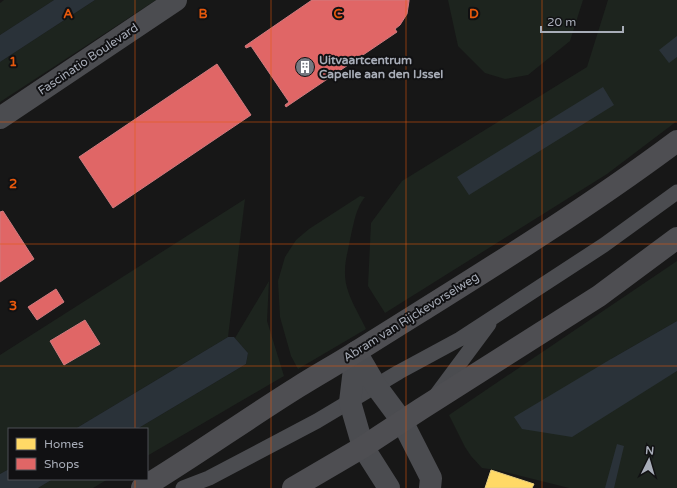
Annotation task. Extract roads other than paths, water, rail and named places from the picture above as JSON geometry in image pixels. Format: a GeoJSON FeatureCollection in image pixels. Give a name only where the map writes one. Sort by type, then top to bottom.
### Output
{"type":"FeatureCollection","features":[{"type":"Feature","properties":{"kind":"highway","name":"Abram van Rijckevorselweg"},"geometry":{"type":"LineString","coordinates":[[142,488],[559,224],[633,174],[677,141]]}},
{"type":"Feature","properties":{"kind":"highway"},"geometry":{"type":"LineString","coordinates":[[294,488],[364,447],[430,403],[599,296],[677,238]]}},
{"type":"Feature","properties":{"kind":"street","name":"Fascinatio Boulevard"},"geometry":{"type":"LineString","coordinates":[[0,118],[176,0]]}},
{"type":"Feature","properties":{"kind":"street"},"geometry":{"type":"LineString","coordinates":[[356,352],[376,386],[402,421],[431,478],[430,488]]}},
{"type":"Feature","properties":{"kind":"street"},"geometry":{"type":"LineString","coordinates":[[356,352],[350,402],[364,447],[390,488]]}},
{"type":"Feature","properties":{"kind":"lane"},"geometry":{"type":"LineString","coordinates":[[183,488],[216,475],[317,421],[399,372],[460,339],[604,245],[677,192]]}},
{"type":"Feature","properties":{"kind":"lane"},"geometry":{"type":"LineString","coordinates":[[430,403],[496,315]]}},
{"type":"Feature","properties":{"kind":"place","name":"Uitvaartcentrum Capelle aan den IJssel"},"geometry":{"type":"Point","coordinates":[305,67]}}]}
